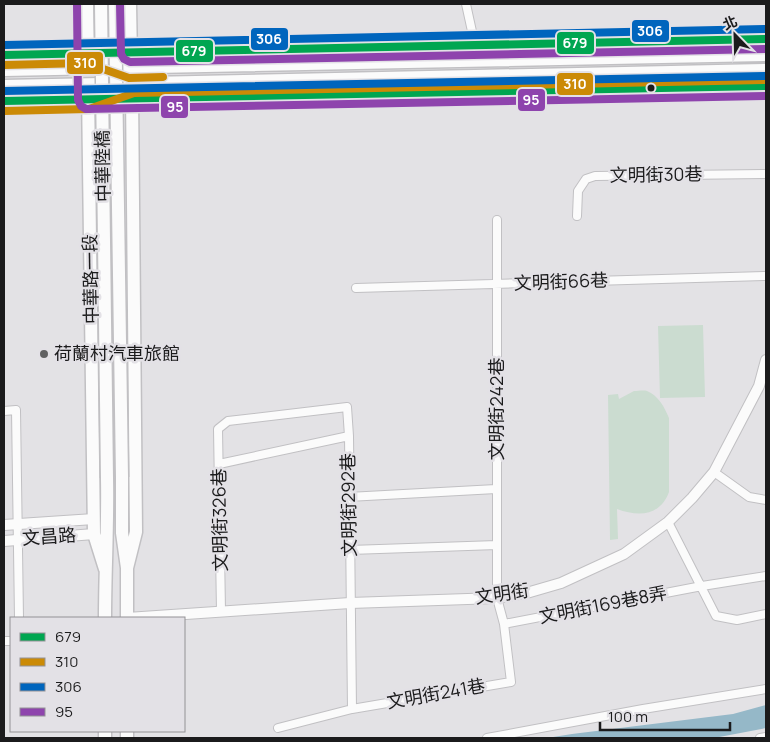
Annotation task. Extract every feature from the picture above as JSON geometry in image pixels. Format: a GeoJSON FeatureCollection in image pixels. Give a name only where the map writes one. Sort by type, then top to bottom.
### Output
{"type":"FeatureCollection","features":[{"type":"Feature","properties":{"kind":"main road","name":"中華路一段"},"geometry":{"type":"LineString","coordinates":[[87,4],[94,534],[105,569]]}},
{"type":"Feature","properties":{"kind":"main road","name":"中華陸橋"},"geometry":{"type":"LineString","coordinates":[[102,4],[107,478]]}},
{"type":"Feature","properties":{"kind":"main road","name":"中華陸橋"},"geometry":{"type":"LineString","coordinates":[[116,4],[122,533],[126,568]]}},
{"type":"Feature","properties":{"kind":"main road"},"geometry":{"type":"LineString","coordinates":[[127,617],[126,568],[136,532],[130,4]]}},
{"type":"Feature","properties":{"kind":"main road"},"geometry":{"type":"LineString","coordinates":[[4,55],[766,39]]}},
{"type":"Feature","properties":{"kind":"main road"},"geometry":{"type":"LineString","coordinates":[[88,53],[131,75],[766,70]]}},
{"type":"Feature","properties":{"kind":"main road"},"geometry":{"type":"LineString","coordinates":[[4,70],[88,76],[766,55]]}},
{"type":"Feature","properties":{"kind":"main road"},"geometry":{"type":"LineString","coordinates":[[88,99],[131,75]]}},
{"type":"Feature","properties":{"kind":"main road"},"geometry":{"type":"LineString","coordinates":[[4,86],[88,76]]}},
{"type":"Feature","properties":{"kind":"main road"},"geometry":{"type":"LineString","coordinates":[[4,101],[766,86]]}},
{"type":"Feature","properties":{"kind":"main road","name":"中華路一段"},"geometry":{"type":"LineString","coordinates":[[105,617],[105,569],[108,533],[107,478]]}},
{"type":"Feature","properties":{"kind":"street"},"geometry":{"type":"LineString","coordinates":[[466,4],[476,45]]}},
{"type":"Feature","properties":{"kind":"street","name":"文明街30巷"},"geometry":{"type":"LineString","coordinates":[[577,216],[578,192],[586,179],[595,176],[766,174]]}},
{"type":"Feature","properties":{"kind":"street","name":"文明街242巷"},"geometry":{"type":"LineString","coordinates":[[497,220],[497,598]]}},
{"type":"Feature","properties":{"kind":"street","name":"文明街66巷"},"geometry":{"type":"LineString","coordinates":[[356,288],[766,276]]}},
{"type":"Feature","properties":{"kind":"street","name":"文明街"},"geometry":{"type":"LineString","coordinates":[[141,617],[350,603],[497,598],[530,592],[561,583],[624,554],[668,522],[714,472],[759,386],[766,360]]}},
{"type":"Feature","properties":{"kind":"street","name":"文明街326巷"},"geometry":{"type":"LineString","coordinates":[[222,611],[218,429],[228,422],[347,407]]}},
{"type":"Feature","properties":{"kind":"street","name":"文明街292巷"},"geometry":{"type":"LineString","coordinates":[[347,407],[349,436],[348,497],[352,709]]}},
{"type":"Feature","properties":{"kind":"street"},"geometry":{"type":"LineString","coordinates":[[4,411],[16,410],[19,617]]}},
{"type":"Feature","properties":{"kind":"street"},"geometry":{"type":"LineString","coordinates":[[219,464],[349,436]]}},
{"type":"Feature","properties":{"kind":"street"},"geometry":{"type":"LineString","coordinates":[[714,472],[749,497],[766,500]]}},
{"type":"Feature","properties":{"kind":"street"},"geometry":{"type":"LineString","coordinates":[[348,497],[496,489]]}},
{"type":"Feature","properties":{"kind":"street","name":"文昌路"},"geometry":{"type":"LineString","coordinates":[[4,525],[94,520]]}},
{"type":"Feature","properties":{"kind":"street"},"geometry":{"type":"LineString","coordinates":[[668,522],[716,616],[736,620],[766,614]]}},
{"type":"Feature","properties":{"kind":"street","name":"文昌路"},"geometry":{"type":"LineString","coordinates":[[4,541],[94,534]]}},
{"type":"Feature","properties":{"kind":"street"},"geometry":{"type":"LineString","coordinates":[[350,550],[497,545]]}},
{"type":"Feature","properties":{"kind":"street","name":"文明街169巷8弄"},"geometry":{"type":"LineString","coordinates":[[504,624],[702,586],[766,576]]}},
{"type":"Feature","properties":{"kind":"street","name":"文明街241巷"},"geometry":{"type":"LineString","coordinates":[[278,728],[352,709],[510,682],[504,624],[497,598]]}},
{"type":"Feature","properties":{"kind":"street"},"geometry":{"type":"LineString","coordinates":[[487,738],[643,709],[766,689]]}},
{"type":"Feature","properties":{"kind":"street"},"geometry":{"type":"LineString","coordinates":[[760,738],[766,737]]}},
{"type":"Feature","properties":{"kind":"green space"},"geometry":{"type":"Polygon","coordinates":[[[703,325],[705,397],[660,398],[658,326],[703,325]]]}},
{"type":"Feature","properties":{"kind":"green space"},"geometry":{"type":"Polygon","coordinates":[[[634,391],[646,391],[655,396],[669,418],[669,492],[660,506],[648,512],[633,513],[617,509],[618,539],[610,540],[608,395],[618,394],[619,399],[634,391]]]}},
{"type":"Feature","properties":{"kind":"water"},"geometry":{"type":"Polygon","coordinates":[[[766,705],[766,728],[714,738],[547,738],[733,714],[766,705]]]}},
{"type":"Feature","properties":{"kind":"transit line","name":"95"},"geometry":{"type":"LineString","coordinates":[[77,4],[78,100],[81,106],[86,109],[766,96]]}},
{"type":"Feature","properties":{"kind":"transit line","name":"95"},"geometry":{"type":"LineString","coordinates":[[120,4],[121,54],[124,59],[130,62],[766,49]]}},
{"type":"Feature","properties":{"kind":"transit line","name":"306"},"geometry":{"type":"LineString","coordinates":[[4,45],[766,29]]}},
{"type":"Feature","properties":{"kind":"transit line","name":"679"},"geometry":{"type":"LineString","coordinates":[[4,55],[766,39]]}},
{"type":"Feature","properties":{"kind":"transit line","name":"310"},"geometry":{"type":"LineString","coordinates":[[4,65],[86,63],[129,78],[163,77]]}},
{"type":"Feature","properties":{"kind":"transit line","name":"306"},"geometry":{"type":"LineString","coordinates":[[4,91],[766,76]]}},
{"type":"Feature","properties":{"kind":"transit line","name":"310"},"geometry":{"type":"LineString","coordinates":[[4,111],[89,109],[134,93],[766,80]]}},
{"type":"Feature","properties":{"kind":"transit line","name":"679"},"geometry":{"type":"LineString","coordinates":[[4,101],[766,86]]}},
{"type":"Feature","properties":{"kind":"place","name":"荷蘭村汽車旅館"},"geometry":{"type":"Point","coordinates":[44,354]}}]}
